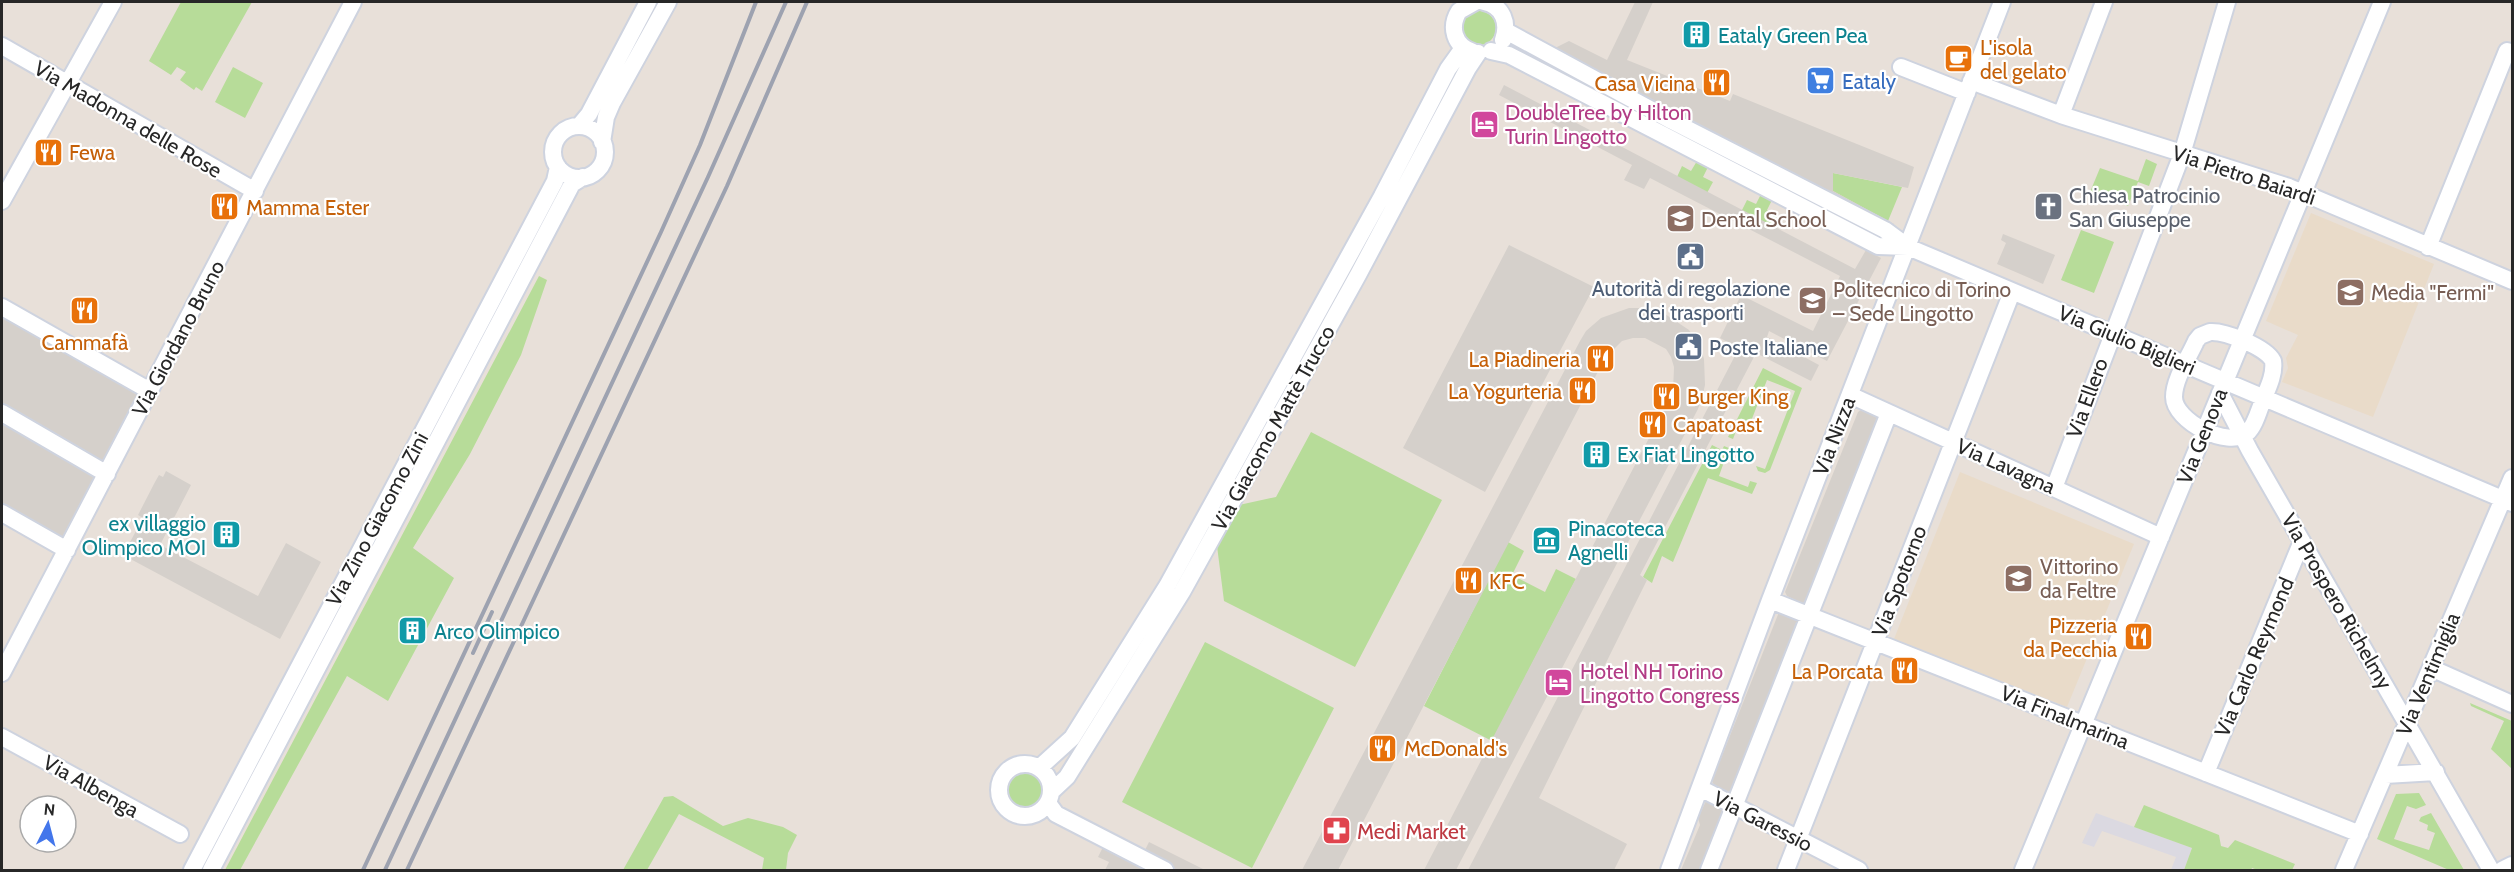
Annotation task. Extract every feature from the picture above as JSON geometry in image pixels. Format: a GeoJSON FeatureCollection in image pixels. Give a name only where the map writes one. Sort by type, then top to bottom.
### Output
{"type":"FeatureCollection","features":[{"type":"Feature","properties":{"kind":"street"},"geometry":{"type":"LineString","coordinates":[[2,201],[113,2]]}},
{"type":"Feature","properties":{"kind":"street"},"geometry":{"type":"LineString","coordinates":[[579,126],[589,114],[648,2]]}},
{"type":"Feature","properties":{"kind":"street"},"geometry":{"type":"LineString","coordinates":[[602,142],[593,130],[579,126],[565,130],[555,140],[553,154],[558,167],[571,176],[583,177],[594,172],[601,163],[604,152],[602,142],[605,122],[612,103],[668,2]]}},
{"type":"Feature","properties":{"kind":"street"},"geometry":{"type":"LineString","coordinates":[[1474,2],[1459,11],[1454,22],[1456,38],[1478,51],[1509,55],[1878,246],[1908,247]]}},
{"type":"Feature","properties":{"kind":"street"},"geometry":{"type":"LineString","coordinates":[[1478,51],[1498,46],[1506,31],[1501,7],[1484,2]]}},
{"type":"Feature","properties":{"kind":"street","name":"Via Nizza"},"geometry":{"type":"LineString","coordinates":[[1669,870],[1770,600],[2002,2]]}},
{"type":"Feature","properties":{"kind":"street"},"geometry":{"type":"LineString","coordinates":[[2061,115],[2104,2]]}},
{"type":"Feature","properties":{"kind":"street","name":"Via Ellero"},"geometry":{"type":"LineString","coordinates":[[2054,488],[2182,154],[2227,2]]}},
{"type":"Feature","properties":{"kind":"street","name":"Via Genova"},"geometry":{"type":"LineString","coordinates":[[2023,870],[2382,2]]}},
{"type":"Feature","properties":{"kind":"street","name":"Via Giordano Bruno"},"geometry":{"type":"LineString","coordinates":[[2,673],[255,191],[349,3]]}},
{"type":"Feature","properties":{"kind":"street"},"geometry":{"type":"LineString","coordinates":[[1506,31],[1690,130],[1885,230],[1908,247]]}},
{"type":"Feature","properties":{"kind":"street","name":"Via Madonna delle Rose"},"geometry":{"type":"LineString","coordinates":[[2,46],[255,191]]}},
{"type":"Feature","properties":{"kind":"street","name":"Via Giacomo Mattè Trucco"},"geometry":{"type":"LineString","coordinates":[[1039,768],[1072,738],[1167,586],[1382,196],[1448,69],[1478,51]]}},
{"type":"Feature","properties":{"kind":"street","name":"Via Giacomo Mattè Trucco"},"geometry":{"type":"LineString","coordinates":[[1050,797],[1067,777],[1182,592],[1378,239],[1478,51]]}},
{"type":"Feature","properties":{"kind":"street"},"geometry":{"type":"LineString","coordinates":[[2428,247],[2510,52]]}},
{"type":"Feature","properties":{"kind":"street","name":"Via Pietro Baiardi"},"geometry":{"type":"LineString","coordinates":[[1901,67],[2061,115],[2303,193],[2512,281]]}},
{"type":"Feature","properties":{"kind":"street","name":"Via Zino Giacomo Zini"},"geometry":{"type":"LineString","coordinates":[[192,870],[555,181],[558,167]]}},
{"type":"Feature","properties":{"kind":"street","name":"Via Zino Giacomo Zini"},"geometry":{"type":"LineString","coordinates":[[212,870],[572,184],[583,177]]}},
{"type":"Feature","properties":{"kind":"street","name":"Via Giulio Biglieri"},"geometry":{"type":"LineString","coordinates":[[1908,247],[2185,365],[2222,387],[2264,398],[2508,501]]}},
{"type":"Feature","properties":{"kind":"street","name":"Via Spotorno"},"geometry":{"type":"LineString","coordinates":[[1786,870],[2012,292]]}},
{"type":"Feature","properties":{"kind":"street"},"geometry":{"type":"LineString","coordinates":[[2,307],[150,391]]}},
{"type":"Feature","properties":{"kind":"street"},"geometry":{"type":"LineString","coordinates":[[2221,332],[2241,341],[2266,352],[2273,360],[2274,371],[2251,429],[2242,436],[2227,438],[2187,420],[2175,403],[2176,387],[2196,341],[2205,333],[2221,332]]}},
{"type":"Feature","properties":{"kind":"street","name":"Via Prospero Richelmy"},"geometry":{"type":"LineString","coordinates":[[2222,387],[2242,436],[2491,870]]}},
{"type":"Feature","properties":{"kind":"street","name":"Via Lavagna"},"geometry":{"type":"LineString","coordinates":[[1850,395],[2161,537]]}},
{"type":"Feature","properties":{"kind":"street"},"geometry":{"type":"LineString","coordinates":[[2,413],[107,474]]}},
{"type":"Feature","properties":{"kind":"street"},"geometry":{"type":"LineString","coordinates":[[1709,870],[1888,413]]}},
{"type":"Feature","properties":{"kind":"street","name":"Via Ventimiglia"},"geometry":{"type":"LineString","coordinates":[[2344,870],[2431,668],[2508,501],[2512,477]]}},
{"type":"Feature","properties":{"kind":"street"},"geometry":{"type":"LineString","coordinates":[[2,513],[66,550]]}},
{"type":"Feature","properties":{"kind":"street","name":"Via Carlo Reymond"},"geometry":{"type":"LineString","coordinates":[[2206,773],[2302,541]]}},
{"type":"Feature","properties":{"kind":"street","name":"Via Finalmarina"},"geometry":{"type":"LineString","coordinates":[[1770,600],[2360,834]]}},
{"type":"Feature","properties":{"kind":"street"},"geometry":{"type":"LineString","coordinates":[[2431,668],[2512,704]]}},
{"type":"Feature","properties":{"kind":"street","name":"Via Albenga"},"geometry":{"type":"LineString","coordinates":[[2,737],[180,834]]}},
{"type":"Feature","properties":{"kind":"street"},"geometry":{"type":"LineString","coordinates":[[1050,797],[1038,812],[1025,816],[1018,815],[1008,809],[1000,794],[1001,779],[1009,769],[1021,764],[1039,768],[1049,778],[1050,797],[1056,814],[1165,870]]}},
{"type":"Feature","properties":{"kind":"street"},"geometry":{"type":"LineString","coordinates":[[2385,775],[2436,772]]}},
{"type":"Feature","properties":{"kind":"street","name":"Via Garessio"},"geometry":{"type":"LineString","coordinates":[[1700,788],[1858,870]]}},
{"type":"Feature","properties":{"kind":"street"},"geometry":{"type":"LineString","coordinates":[[2502,870],[2512,865]]}},
{"type":"Feature","properties":{"kind":"shaded area"},"geometry":{"type":"Polygon","coordinates":[[[1635,2],[1653,2],[1627,60],[1730,101],[1733,94],[1914,167],[1908,188],[1833,173],[1833,191],[1894,224],[1892,229],[1551,50],[1569,41],[1607,60],[1635,2]]]}},
{"type":"Feature","properties":{"kind":"shaded area"},"geometry":{"type":"Polygon","coordinates":[[[1504,85],[1855,269],[1866,250],[1881,258],[1827,361],[1769,331],[1767,337],[1819,365],[1811,381],[1756,353],[1640,575],[1647,580],[1539,798],[1627,844],[1614,870],[1468,870],[1739,348],[1720,338],[1741,295],[1813,331],[1840,276],[1650,178],[1644,189],[1624,180],[1632,165],[1499,95],[1504,85]]]}},
{"type":"Feature","properties":{"kind":"shaded area","name":"Media \"Fermi\""},"geometry":{"type":"Polygon","coordinates":[[[2311,213],[2434,264],[2373,417],[2282,382],[2288,368],[2286,358],[2298,335],[2266,321],[2311,213]]]}},
{"type":"Feature","properties":{"kind":"shaded area"},"geometry":{"type":"Polygon","coordinates":[[[2003,234],[2055,255],[2043,284],[1997,264],[2006,243],[2001,240],[2003,234]]]}},
{"type":"Feature","properties":{"kind":"shaded area"},"geometry":{"type":"Polygon","coordinates":[[[1509,245],[1594,287],[1485,492],[1403,448],[1509,245]]]}},
{"type":"Feature","properties":{"kind":"shaded area"},"geometry":{"type":"Polygon","coordinates":[[[2,306],[150,391],[67,550],[2,513],[2,306]]]}},
{"type":"Feature","properties":{"kind":"shaded area"},"geometry":{"type":"Polygon","coordinates":[[[1629,308],[1642,308],[1665,314],[1689,330],[1700,346],[1704,359],[1705,385],[1702,398],[1456,870],[1424,870],[1673,392],[1674,367],[1671,357],[1666,349],[1645,338],[1622,341],[1605,358],[1338,870],[1302,870],[1580,341],[1586,331],[1601,318],[1629,308]]]}},
{"type":"Feature","properties":{"kind":"shaded area"},"geometry":{"type":"Polygon","coordinates":[[[1861,410],[1879,418],[1806,605],[1787,596],[1785,592],[1858,412],[1861,410]]]}},
{"type":"Feature","properties":{"kind":"shaded area"},"geometry":{"type":"Polygon","coordinates":[[[166,471],[191,485],[160,545],[258,596],[286,543],[321,562],[280,639],[123,555],[143,518],[138,515],[159,475],[163,477],[166,471]]]}},
{"type":"Feature","properties":{"kind":"shaded area","name":"Vittorino da Feltre"},"geometry":{"type":"Polygon","coordinates":[[[1960,472],[2134,544],[2067,707],[1894,639],[1960,472]]]}},
{"type":"Feature","properties":{"kind":"shaded area"},"geometry":{"type":"Polygon","coordinates":[[[1779,612],[1802,621],[1733,794],[1714,785],[1712,781],[1779,612]]]}},
{"type":"Feature","properties":{"kind":"shaded area"},"geometry":{"type":"Polygon","coordinates":[[[1706,801],[1727,808],[1700,870],[1681,870],[1700,825],[1698,818],[1706,801]]]}},
{"type":"Feature","properties":{"kind":"shaded area"},"geometry":{"type":"Polygon","coordinates":[[[2096,813],[2192,848],[2184,870],[2171,870],[2176,857],[2102,831],[2094,847],[2082,843],[2096,813]]]}},
{"type":"Feature","properties":{"kind":"shaded area"},"geometry":{"type":"Polygon","coordinates":[[[1102,828],[1145,850],[1149,842],[1205,870],[1105,870],[1109,862],[1098,857],[1104,845],[1095,841],[1102,828]]]}},
{"type":"Feature","properties":{"kind":"green space"},"geometry":{"type":"Polygon","coordinates":[[[181,2],[252,2],[202,91],[196,87],[194,90],[180,80],[186,72],[177,67],[171,75],[149,61],[181,2]]]}},
{"type":"Feature","properties":{"kind":"green space"},"geometry":{"type":"Polygon","coordinates":[[[1479,11],[1491,16],[1496,28],[1491,40],[1479,45],[1467,40],[1462,28],[1467,16],[1479,11]]]}},
{"type":"Feature","properties":{"kind":"green space"},"geometry":{"type":"Polygon","coordinates":[[[233,67],[263,83],[245,118],[215,102],[233,67]]]}},
{"type":"Feature","properties":{"kind":"green space"},"geometry":{"type":"Polygon","coordinates":[[[2146,159],[2157,164],[2149,186],[2138,182],[2128,206],[2090,192],[2100,168],[2138,181],[2146,159]]]}},
{"type":"Feature","properties":{"kind":"green space"},"geometry":{"type":"Polygon","coordinates":[[[1697,161],[1708,167],[1703,177],[1713,182],[1707,193],[1677,177],[1682,166],[1691,171],[1697,161]]]}},
{"type":"Feature","properties":{"kind":"green space"},"geometry":{"type":"Polygon","coordinates":[[[1833,173],[1902,187],[1888,221],[1833,191],[1833,173]]]}},
{"type":"Feature","properties":{"kind":"green space"},"geometry":{"type":"Polygon","coordinates":[[[1761,194],[1772,200],[1767,210],[1777,216],[1772,226],[1742,210],[1747,200],[1756,204],[1761,194]]]}},
{"type":"Feature","properties":{"kind":"green space"},"geometry":{"type":"Polygon","coordinates":[[[2081,230],[2114,242],[2094,293],[2061,280],[2081,230]]]}},
{"type":"Feature","properties":{"kind":"green space"},"geometry":{"type":"Polygon","coordinates":[[[539,276],[547,280],[521,355],[470,454],[413,548],[454,578],[388,701],[347,676],[240,870],[225,870],[539,276]]]}},
{"type":"Feature","properties":{"kind":"green space"},"geometry":{"type":"Polygon","coordinates":[[[1763,368],[1802,388],[1770,470],[1765,473],[1758,471],[1756,466],[1765,469],[1795,391],[1767,380],[1748,429],[1738,426],[1733,439],[1728,437],[1763,368]]]}},
{"type":"Feature","properties":{"kind":"green space"},"geometry":{"type":"Polygon","coordinates":[[[1311,432],[1442,500],[1355,667],[1224,601],[1217,546],[1239,505],[1276,497],[1311,432]]]}},
{"type":"Feature","properties":{"kind":"green space"},"geometry":{"type":"Polygon","coordinates":[[[1712,445],[1722,450],[1724,446],[1729,448],[1719,476],[1748,487],[1750,481],[1757,483],[1752,494],[1708,478],[1673,562],[1662,556],[1652,583],[1643,577],[1712,445]]]}},
{"type":"Feature","properties":{"kind":"green space"},"geometry":{"type":"Polygon","coordinates":[[[1508,542],[1524,551],[1512,575],[1545,592],[1556,569],[1576,579],[1492,741],[1424,706],[1508,542]]]}},
{"type":"Feature","properties":{"kind":"green space"},"geometry":{"type":"Polygon","coordinates":[[[1205,642],[1334,708],[1252,868],[1122,802],[1205,642]]]}},
{"type":"Feature","properties":{"kind":"green space"},"geometry":{"type":"Polygon","coordinates":[[[2470,703],[2512,721],[2512,769],[2491,749],[2504,721],[2471,706],[2470,703]]]}},
{"type":"Feature","properties":{"kind":"green space"},"geometry":{"type":"Polygon","coordinates":[[[1026,769],[1040,775],[1046,789],[1040,803],[1026,809],[1012,803],[1006,789],[1012,775],[1026,769]]]}},
{"type":"Feature","properties":{"kind":"green space"},"geometry":{"type":"Polygon","coordinates":[[[2419,793],[2426,805],[2416,809],[2407,806],[2394,839],[2429,850],[2435,833],[2427,830],[2428,825],[2419,821],[2421,817],[2431,813],[2464,870],[2449,870],[2377,839],[2396,794],[2419,793]]]}},
{"type":"Feature","properties":{"kind":"green space"},"geometry":{"type":"Polygon","coordinates":[[[673,796],[723,826],[748,818],[783,827],[797,835],[788,853],[786,870],[762,870],[764,858],[679,814],[647,870],[623,870],[664,797],[673,796]]]}},
{"type":"Feature","properties":{"kind":"green space"},"geometry":{"type":"Polygon","coordinates":[[[2144,805],[2219,835],[2221,846],[2228,848],[2235,840],[2295,864],[2292,870],[2252,868],[2251,870],[2184,870],[2192,848],[2134,827],[2144,805]]]}},
{"type":"Feature","properties":{"kind":"railway"},"geometry":{"type":"LineString","coordinates":[[363,870],[661,232],[700,145],[756,2]]}},
{"type":"Feature","properties":{"kind":"railway"},"geometry":{"type":"LineString","coordinates":[[385,870],[708,177],[786,2]]}},
{"type":"Feature","properties":{"kind":"railway"},"geometry":{"type":"LineString","coordinates":[[407,870],[727,186],[807,2]]}},
{"type":"Feature","properties":{"kind":"railway"},"geometry":{"type":"LineString","coordinates":[[473,653],[492,612]]}},
{"type":"Feature","properties":{"kind":"place","name":"Eataly Green Pea"},"geometry":{"type":"Point","coordinates":[1697,35]}},
{"type":"Feature","properties":{"kind":"place","name":"L'isola del gelato"},"geometry":{"type":"Point","coordinates":[1959,59]}},
{"type":"Feature","properties":{"kind":"place","name":"Eataly"},"geometry":{"type":"Point","coordinates":[1821,81]}},
{"type":"Feature","properties":{"kind":"place","name":"Casa Vicina"},"geometry":{"type":"Point","coordinates":[1716,83]}},
{"type":"Feature","properties":{"kind":"place","name":"DoubleTree by Hilton Turin Lingotto"},"geometry":{"type":"Point","coordinates":[1484,124]}},
{"type":"Feature","properties":{"kind":"place","name":"Fewa"},"geometry":{"type":"Point","coordinates":[48,152]}},
{"type":"Feature","properties":{"kind":"place","name":"Mamma Ester"},"geometry":{"type":"Point","coordinates":[225,207]}},
{"type":"Feature","properties":{"kind":"place","name":"Chiesa Patrocinio San Giuseppe"},"geometry":{"type":"Point","coordinates":[2048,207]}},
{"type":"Feature","properties":{"kind":"place","name":"Dental School"},"geometry":{"type":"Point","coordinates":[1680,219]}},
{"type":"Feature","properties":{"kind":"place","name":"Autorità di regolazione dei trasporti"},"geometry":{"type":"Point","coordinates":[1691,257]}},
{"type":"Feature","properties":{"kind":"place","name":"Media \"Fermi\""},"geometry":{"type":"Point","coordinates":[2350,292]}},
{"type":"Feature","properties":{"kind":"place","name":"Politecnico di Torino – Sede Lingotto"},"geometry":{"type":"Point","coordinates":[1812,301]}},
{"type":"Feature","properties":{"kind":"place","name":"Cammafà"},"geometry":{"type":"Point","coordinates":[85,311]}},
{"type":"Feature","properties":{"kind":"place","name":"Poste Italiane"},"geometry":{"type":"Point","coordinates":[1688,347]}},
{"type":"Feature","properties":{"kind":"place","name":"La Piadineria"},"geometry":{"type":"Point","coordinates":[1601,359]}},
{"type":"Feature","properties":{"kind":"place","name":"La Yogurteria"},"geometry":{"type":"Point","coordinates":[1583,391]}},
{"type":"Feature","properties":{"kind":"place","name":"Burger King"},"geometry":{"type":"Point","coordinates":[1666,396]}},
{"type":"Feature","properties":{"kind":"place","name":"Capatoast"},"geometry":{"type":"Point","coordinates":[1652,424]}},
{"type":"Feature","properties":{"kind":"place","name":"Ex Fiat Lingotto"},"geometry":{"type":"Point","coordinates":[1596,454]}},
{"type":"Feature","properties":{"kind":"place","name":"ex villaggio Olimpico MOI"},"geometry":{"type":"Point","coordinates":[227,535]}},
{"type":"Feature","properties":{"kind":"place","name":"Pinacoteca Agnelli"},"geometry":{"type":"Point","coordinates":[1547,540]}},
{"type":"Feature","properties":{"kind":"place","name":"Vittorino da Feltre"},"geometry":{"type":"Point","coordinates":[2019,578]}},
{"type":"Feature","properties":{"kind":"place","name":"KFC"},"geometry":{"type":"Point","coordinates":[1468,581]}},
{"type":"Feature","properties":{"kind":"place","name":"Arco Olimpico"},"geometry":{"type":"Point","coordinates":[413,631]}},
{"type":"Feature","properties":{"kind":"place","name":"Pizzeria da Pecchia"},"geometry":{"type":"Point","coordinates":[2138,637]}},
{"type":"Feature","properties":{"kind":"place","name":"La Porcata"},"geometry":{"type":"Point","coordinates":[1904,671]}},
{"type":"Feature","properties":{"kind":"place","name":"Hotel NH Torino Lingotto Congress"},"geometry":{"type":"Point","coordinates":[1559,683]}},
{"type":"Feature","properties":{"kind":"place","name":"McDonald's"},"geometry":{"type":"Point","coordinates":[1383,748]}},
{"type":"Feature","properties":{"kind":"place","name":"Medi Market"},"geometry":{"type":"Point","coordinates":[1336,831]}}]}
